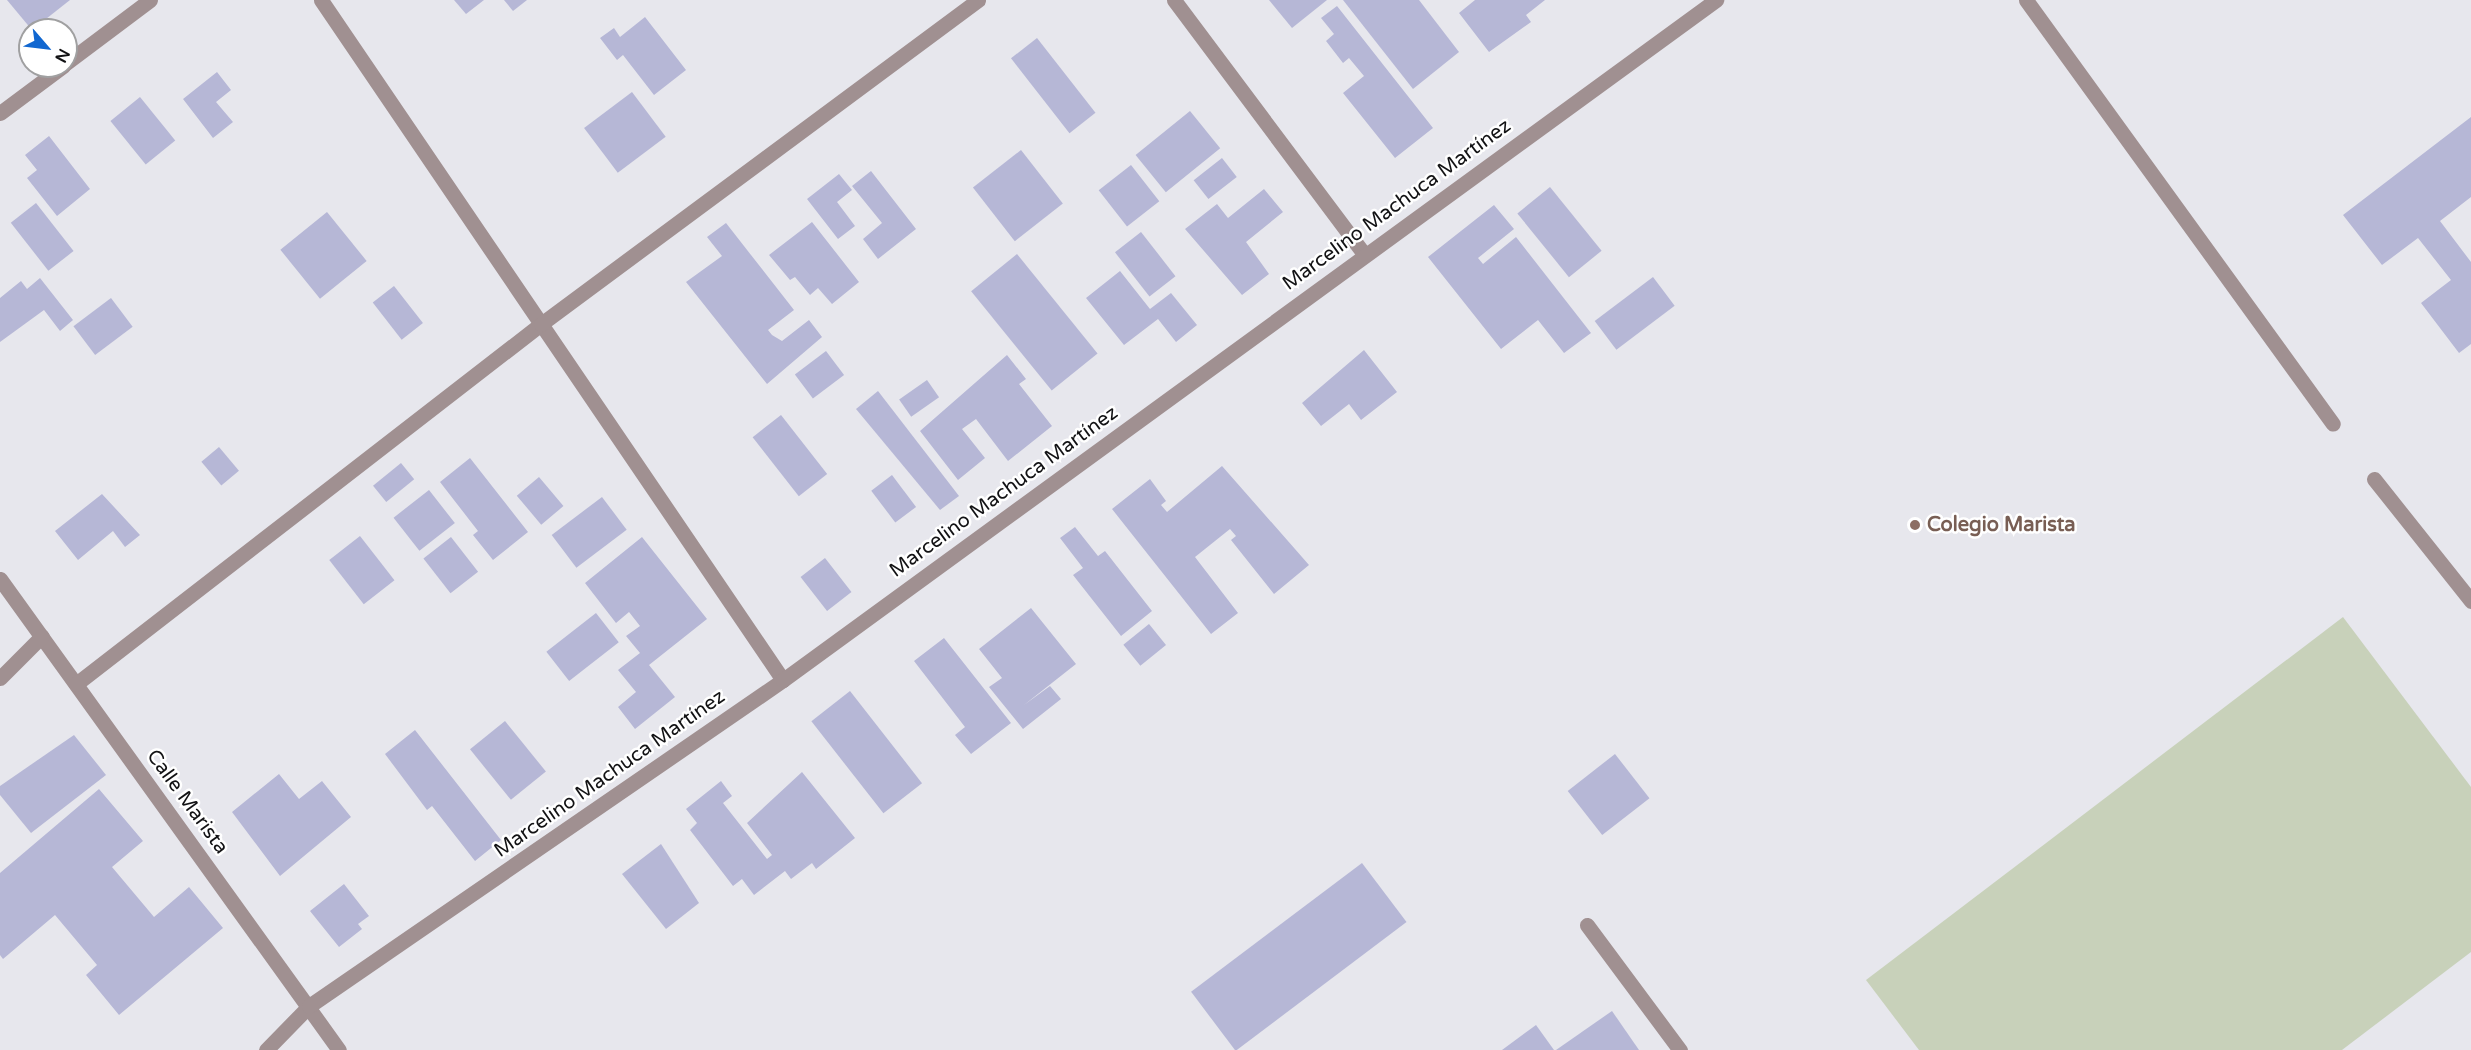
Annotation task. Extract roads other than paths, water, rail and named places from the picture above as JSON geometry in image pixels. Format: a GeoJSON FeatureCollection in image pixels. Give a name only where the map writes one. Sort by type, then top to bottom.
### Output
{"type":"FeatureCollection","features":[{"type":"Feature","properties":{"kind":"street"},"geometry":{"type":"LineString","coordinates":[[78,54],[150,0]]}},
{"type":"Feature","properties":{"kind":"street"},"geometry":{"type":"LineString","coordinates":[[321,0],[783,680]]}},
{"type":"Feature","properties":{"kind":"street"},"geometry":{"type":"LineString","coordinates":[[76,684],[541,324],[978,0]]}},
{"type":"Feature","properties":{"kind":"street"},"geometry":{"type":"LineString","coordinates":[[1174,0],[1364,254]]}},
{"type":"Feature","properties":{"kind":"street","name":"Marcelino Machuca Martínez"},"geometry":{"type":"LineString","coordinates":[[266,1050],[309,1006],[783,680],[1364,254],[1716,0]]}},
{"type":"Feature","properties":{"kind":"street"},"geometry":{"type":"LineString","coordinates":[[2026,0],[2333,424]]}},
{"type":"Feature","properties":{"kind":"street"},"geometry":{"type":"LineString","coordinates":[[0,113],[47,78]]}},
{"type":"Feature","properties":{"kind":"street"},"geometry":{"type":"LineString","coordinates":[[2374,479],[2471,601]]}},
{"type":"Feature","properties":{"kind":"street","name":"Calle Marista"},"geometry":{"type":"LineString","coordinates":[[0,579],[339,1050]]}},
{"type":"Feature","properties":{"kind":"street"},"geometry":{"type":"LineString","coordinates":[[0,678],[42,636]]}},
{"type":"Feature","properties":{"kind":"street"},"geometry":{"type":"LineString","coordinates":[[1587,925],[1680,1050]]}},
{"type":"Feature","properties":{"kind":"place","name":"Colegio Marista"},"geometry":{"type":"Point","coordinates":[1915,525]}}]}
